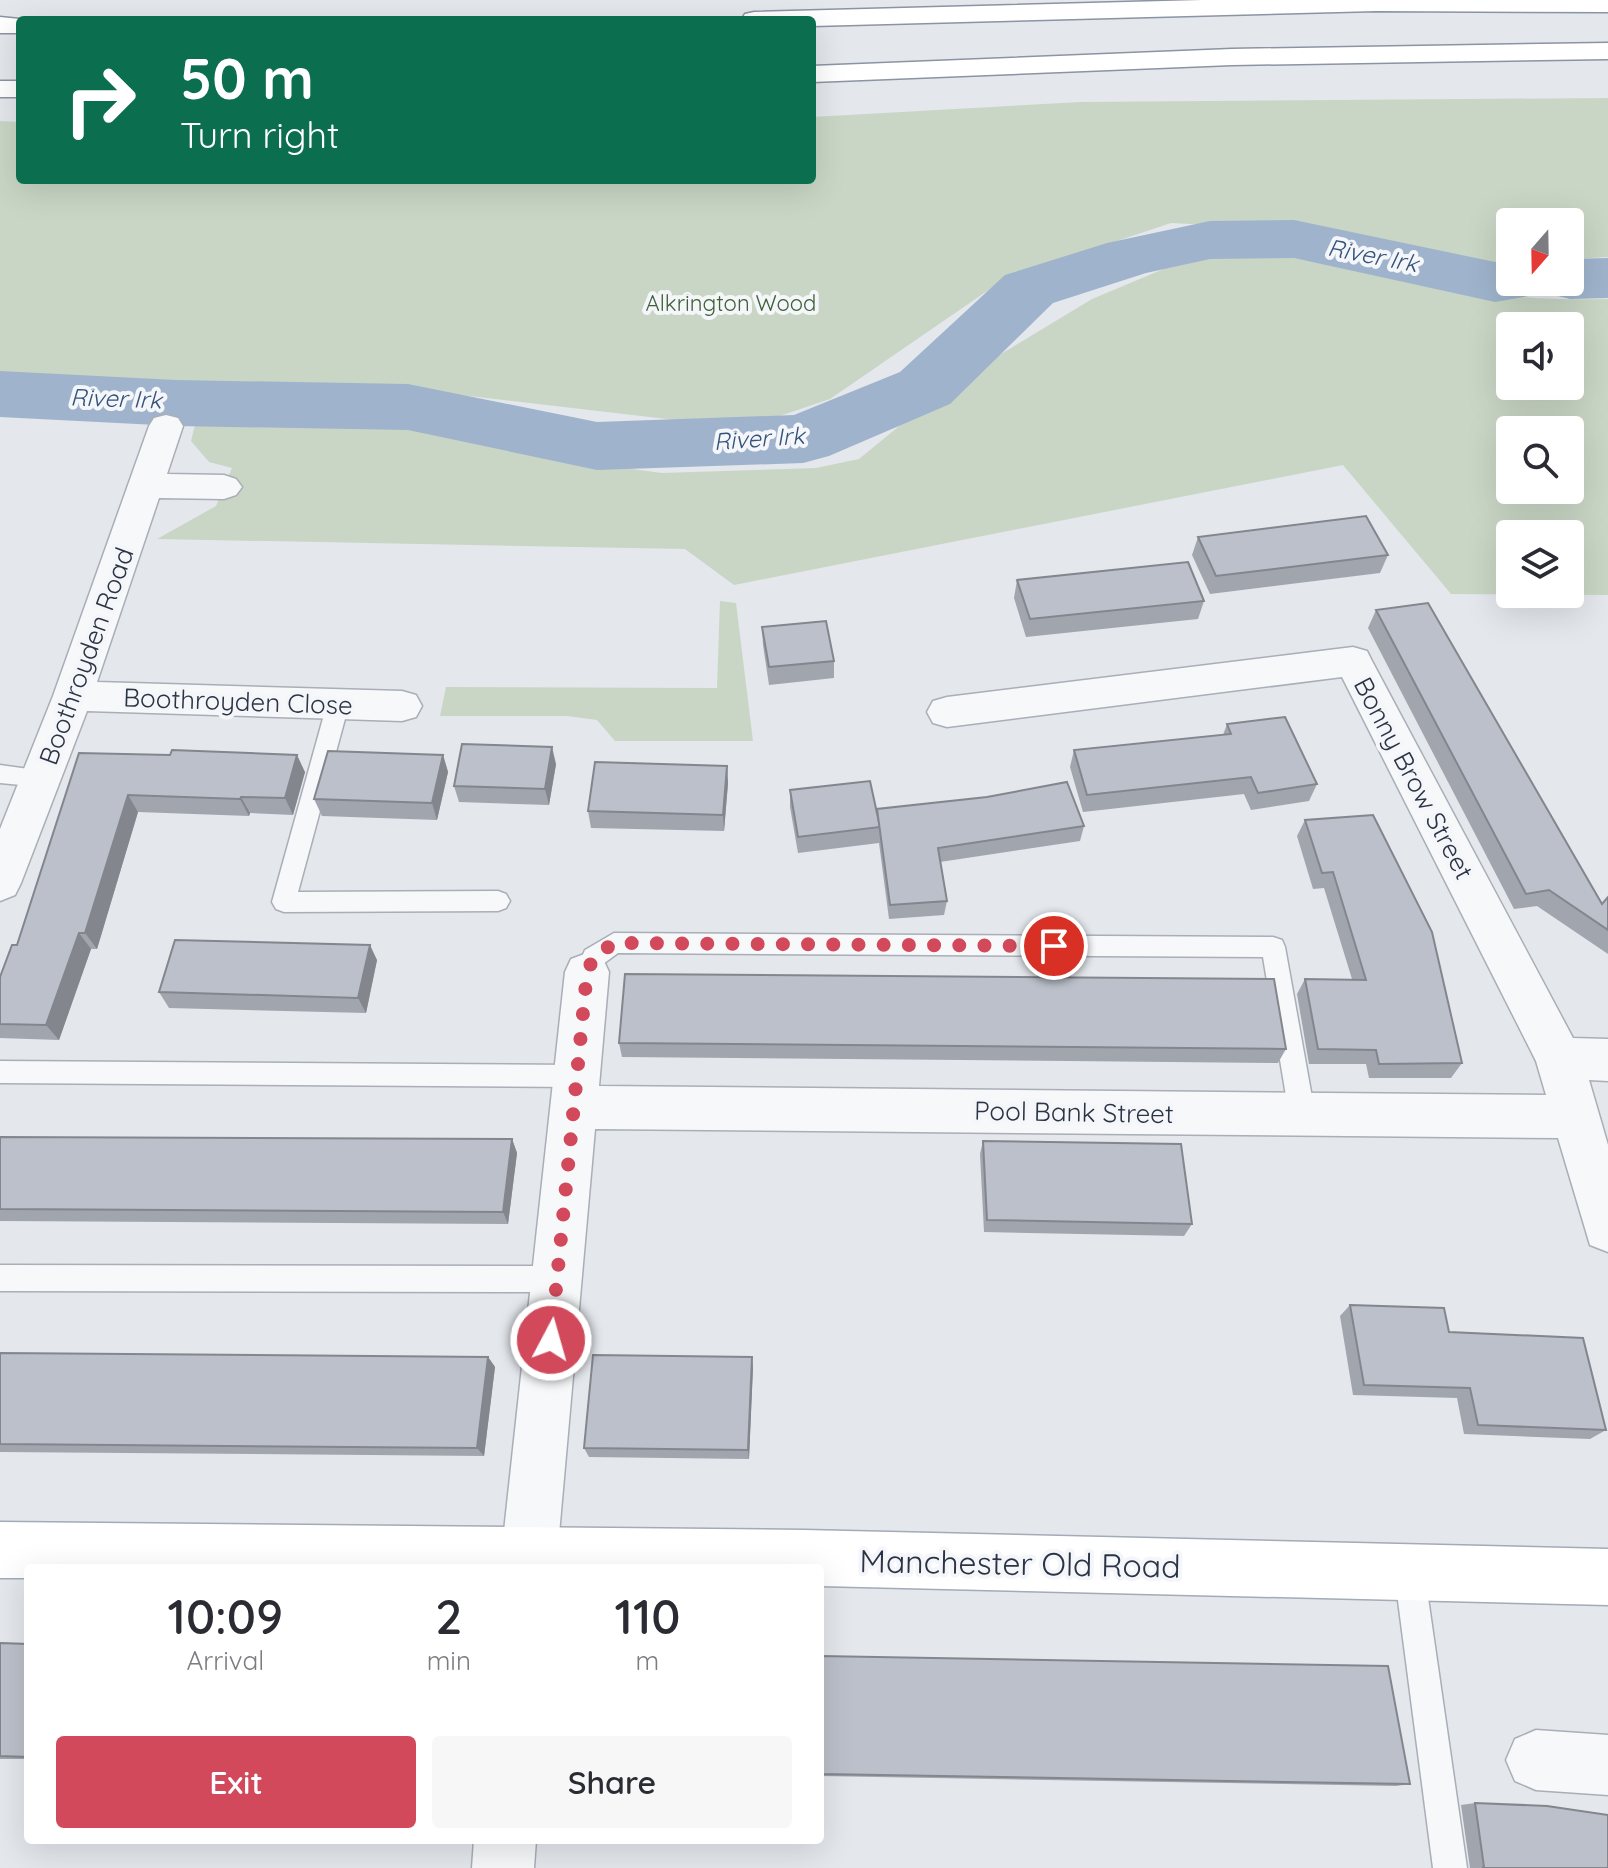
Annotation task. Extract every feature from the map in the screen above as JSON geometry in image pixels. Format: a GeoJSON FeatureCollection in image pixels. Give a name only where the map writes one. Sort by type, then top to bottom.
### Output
{"type":"FeatureCollection","features":[{"type":"Feature","properties":{"kind":"main road"},"geometry":{"type":"LineString","coordinates":[[816,18],[1329,4],[1608,4]]}},
{"type":"Feature","properties":{"kind":"main road"},"geometry":{"type":"LineString","coordinates":[[816,74],[1232,57],[1608,51]]}},
{"type":"Feature","properties":{"kind":"main road"},"geometry":{"type":"LineString","coordinates":[[1232,57],[1608,73]]}},
{"type":"Feature","properties":{"kind":"main road","name":"Manchester Old Road"},"geometry":{"type":"LineString","coordinates":[[0,1550],[529,1560],[1409,1570],[1608,1577]]}},
{"type":"Feature","properties":{"kind":"street","name":"Boothroyden Road"},"geometry":{"type":"LineString","coordinates":[[0,883],[73,696],[166,426]]}},
{"type":"Feature","properties":{"kind":"street"},"geometry":{"type":"LineString","coordinates":[[145,486],[224,487]]}},
{"type":"Feature","properties":{"kind":"street","name":"Bonny Brow Street"},"geometry":{"type":"LineString","coordinates":[[947,712],[1353,661],[1559,1058],[1608,1228]]}},
{"type":"Feature","properties":{"kind":"street","name":"Boothroyden Close"},"geometry":{"type":"LineString","coordinates":[[73,696],[402,706]]}},
{"type":"Feature","properties":{"kind":"street"},"geometry":{"type":"LineString","coordinates":[[529,1560],[587,972]]}},
{"type":"Feature","properties":{"kind":"street"},"geometry":{"type":"LineString","coordinates":[[1559,1058],[1608,1060]]}},
{"type":"Feature","properties":{"kind":"street","name":"Pool Bank Street"},"geometry":{"type":"LineString","coordinates":[[575,1091],[1302,1114],[1575,1117]]}},
{"type":"Feature","properties":{"kind":"street"},"geometry":{"type":"LineString","coordinates":[[1536,1760],[1608,1765]]}},
{"type":"Feature","properties":{"kind":"street"},"geometry":{"type":"LineString","coordinates":[[503,1868],[505,1844]]}},
{"type":"Feature","properties":{"kind":"lane"},"geometry":{"type":"LineString","coordinates":[[338,704],[284,902],[498,901]]}},
{"type":"Feature","properties":{"kind":"lane"},"geometry":{"type":"LineString","coordinates":[[0,774],[42,778]]}},
{"type":"Feature","properties":{"kind":"lane"},"geometry":{"type":"LineString","coordinates":[[587,972],[594,957],[614,943],[1273,947],[1302,1114]]}},
{"type":"Feature","properties":{"kind":"lane"},"geometry":{"type":"LineString","coordinates":[[0,1072],[575,1091]]}},
{"type":"Feature","properties":{"kind":"lane"},"geometry":{"type":"LineString","coordinates":[[0,1278],[557,1279]]}},
{"type":"Feature","properties":{"kind":"lane"},"geometry":{"type":"LineString","coordinates":[[1409,1570],[1450,1868]]}},
{"type":"Feature","properties":{"kind":"green space","name":"Alkrington Wood"},"geometry":{"type":"Polygon","coordinates":[[[1608,98],[1608,257],[1584,258],[1584,208],[1496,208],[1496,263],[1492,263],[1314,230],[1171,223],[1006,278],[830,399],[744,428],[374,385],[176,384],[0,378],[0,121],[16,122],[16,184],[816,184],[816,117],[1081,102],[1608,98]]]}},
{"type":"Feature","properties":{"kind":"green space"},"geometry":{"type":"Polygon","coordinates":[[[1255,248],[1340,261],[1496,296],[1608,299],[1608,595],[1584,595],[1584,520],[1496,520],[1496,594],[1451,594],[1343,465],[734,585],[685,549],[157,539],[216,506],[232,468],[209,462],[191,441],[196,421],[347,419],[502,441],[594,464],[662,473],[816,468],[859,459],[948,386],[1092,299],[1202,253],[1255,248]]]}},
{"type":"Feature","properties":{"kind":"green space"},"geometry":{"type":"Polygon","coordinates":[[[720,601],[736,603],[753,741],[615,741],[597,720],[567,716],[440,716],[446,687],[717,688],[720,601]]]}},
{"type":"Feature","properties":{"kind":"building"},"geometry":{"type":"Polygon","coordinates":[[[1366,516],[1388,555],[1216,576],[1198,537],[1366,516]]]}},
{"type":"Feature","properties":{"kind":"building"},"geometry":{"type":"Polygon","coordinates":[[[1188,562],[1204,601],[1030,619],[1017,580],[1188,562]]]}},
{"type":"Feature","properties":{"kind":"building"},"geometry":{"type":"Polygon","coordinates":[[[1428,603],[1602,904],[1608,897],[1608,930],[1549,890],[1526,894],[1376,610],[1428,603]]]}},
{"type":"Feature","properties":{"kind":"building"},"geometry":{"type":"Polygon","coordinates":[[[826,621],[834,661],[769,667],[762,627],[826,621]]]}},
{"type":"Feature","properties":{"kind":"building"},"geometry":{"type":"Polygon","coordinates":[[[1285,717],[1317,784],[1258,793],[1251,777],[1087,795],[1074,750],[1231,734],[1227,724],[1285,717]]]}},
{"type":"Feature","properties":{"kind":"building"},"geometry":{"type":"Polygon","coordinates":[[[462,744],[552,747],[545,789],[454,786],[462,744]]]}},
{"type":"Feature","properties":{"kind":"building"},"geometry":{"type":"Polygon","coordinates":[[[172,750],[297,755],[285,798],[128,795],[85,933],[79,933],[46,1025],[0,1024],[0,977],[12,945],[17,945],[79,753],[170,755],[172,750]]]}},
{"type":"Feature","properties":{"kind":"building"},"geometry":{"type":"Polygon","coordinates":[[[328,751],[443,755],[432,803],[314,799],[328,751]]]}},
{"type":"Feature","properties":{"kind":"building"},"geometry":{"type":"Polygon","coordinates":[[[595,762],[727,766],[723,815],[588,811],[595,762]]]}},
{"type":"Feature","properties":{"kind":"building"},"geometry":{"type":"Polygon","coordinates":[[[870,781],[880,827],[798,837],[790,790],[870,781]]]}},
{"type":"Feature","properties":{"kind":"building"},"geometry":{"type":"Polygon","coordinates":[[[1067,782],[1084,826],[938,848],[947,901],[890,905],[877,809],[987,797],[1067,782]]]}},
{"type":"Feature","properties":{"kind":"building"},"geometry":{"type":"Polygon","coordinates":[[[1373,815],[1432,932],[1462,1063],[1379,1064],[1376,1050],[1318,1049],[1305,979],[1366,980],[1333,872],[1322,873],[1305,820],[1373,815]]]}},
{"type":"Feature","properties":{"kind":"building"},"geometry":{"type":"Polygon","coordinates":[[[175,940],[370,945],[358,998],[159,992],[175,940]]]}},
{"type":"Feature","properties":{"kind":"building"},"geometry":{"type":"Polygon","coordinates":[[[625,974],[1274,979],[1286,1049],[619,1043],[625,974]]]}},
{"type":"Feature","properties":{"kind":"building"},"geometry":{"type":"Polygon","coordinates":[[[0,1137],[512,1139],[503,1212],[0,1209],[0,1137]]]}},
{"type":"Feature","properties":{"kind":"building"},"geometry":{"type":"Polygon","coordinates":[[[983,1141],[1181,1144],[1192,1224],[987,1220],[983,1141]]]}},
{"type":"Feature","properties":{"kind":"building"},"geometry":{"type":"Polygon","coordinates":[[[1350,1305],[1444,1308],[1449,1332],[1583,1338],[1606,1430],[1478,1425],[1470,1388],[1364,1385],[1350,1305]]]}},
{"type":"Feature","properties":{"kind":"building"},"geometry":{"type":"Polygon","coordinates":[[[0,1353],[488,1357],[477,1448],[0,1444],[0,1353]]]}},
{"type":"Feature","properties":{"kind":"building"},"geometry":{"type":"Polygon","coordinates":[[[593,1355],[752,1357],[748,1450],[584,1448],[593,1355]]]}},
{"type":"Feature","properties":{"kind":"building"},"geometry":{"type":"Polygon","coordinates":[[[0,1643],[24,1644],[24,1757],[0,1756],[0,1643]]]}},
{"type":"Feature","properties":{"kind":"building"},"geometry":{"type":"Polygon","coordinates":[[[824,1656],[1388,1666],[1410,1784],[824,1774],[824,1656]]]}},
{"type":"Feature","properties":{"kind":"building"},"geometry":{"type":"Polygon","coordinates":[[[1475,1803],[1547,1806],[1608,1815],[1608,1868],[1482,1868],[1475,1803]]]}},
{"type":"Feature","properties":{"kind":"waterway","name":"River Irk"},"geometry":{"type":"LineString","coordinates":[[0,394],[176,403],[408,407],[597,446],[803,439],[925,388],[1029,289],[1130,257],[1210,240],[1294,239],[1496,282]]}},
{"type":"Feature","properties":{"kind":"waterway","name":"River Irk"},"geometry":{"type":"LineString","coordinates":[[1584,279],[1608,278]]}},
{"type":"Feature","properties":{"kind":"route"},"geometry":{"type":"LineString","coordinates":[[551,1340],[587,972],[594,957],[614,943],[1054,946]]}}]}
